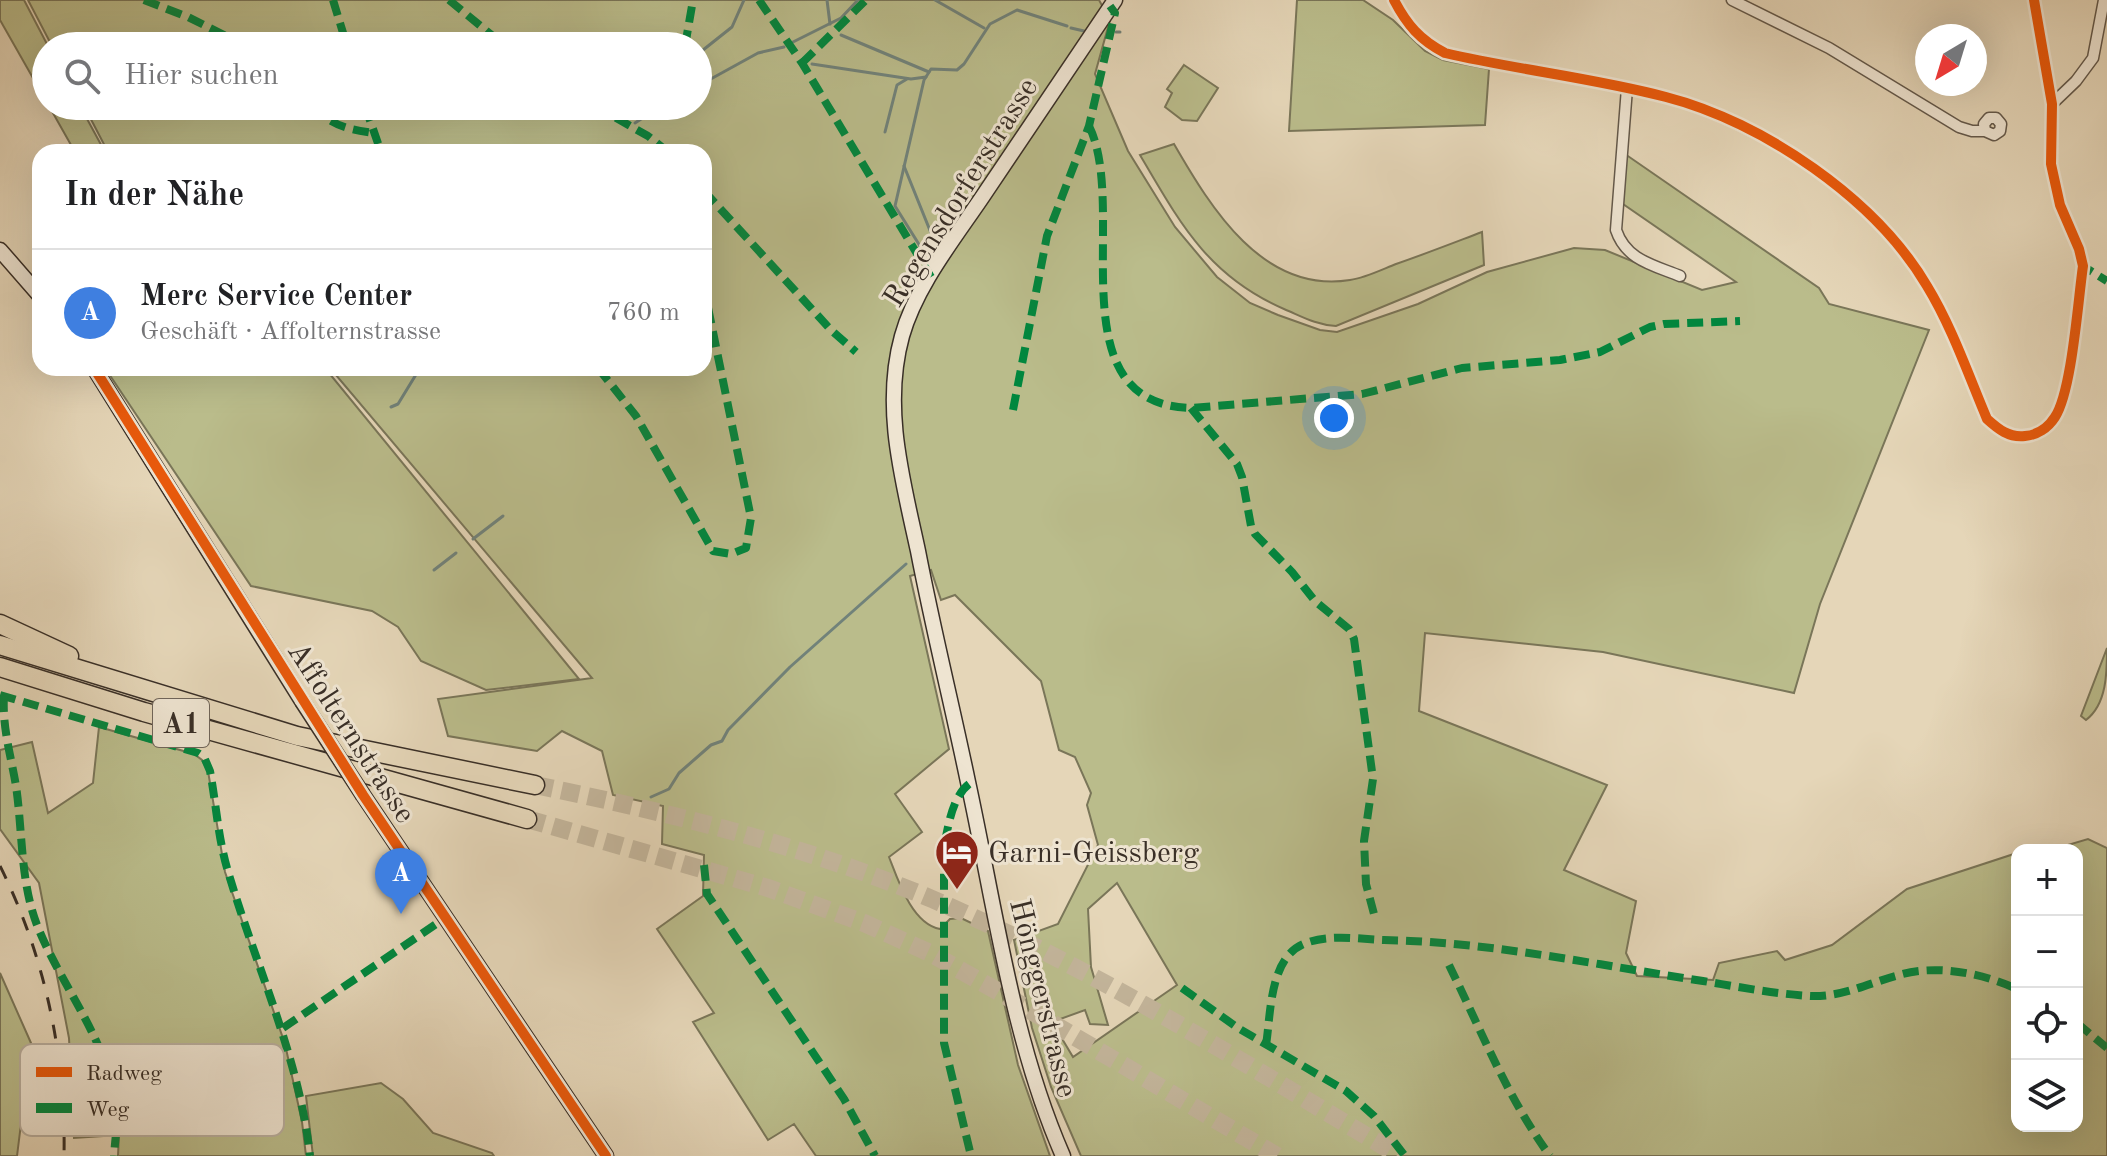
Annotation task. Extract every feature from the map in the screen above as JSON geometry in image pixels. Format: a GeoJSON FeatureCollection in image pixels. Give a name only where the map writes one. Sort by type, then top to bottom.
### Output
{"type":"FeatureCollection","features":[{"type":"Feature","properties":{"kind":"highway"},"geometry":{"type":"LineString","coordinates":[[0,624],[56,651],[155,687],[187,703]]}},
{"type":"Feature","properties":{"kind":"highway","name":"A1"},"geometry":{"type":"LineString","coordinates":[[0,645],[297,736],[535,785]]}},
{"type":"Feature","properties":{"kind":"highway","name":"A1"},"geometry":{"type":"LineString","coordinates":[[0,667],[76,692],[527,819]]}},
{"type":"Feature","properties":{"kind":"highway"},"geometry":{"type":"LineString","coordinates":[[0,679],[76,692]]}},
{"type":"Feature","properties":{"kind":"main road","name":"Regensdorferstrasse"},"geometry":{"type":"LineString","coordinates":[[921,569],[897,452],[893,410],[896,363],[903,334],[914,306],[951,243],[1115,0]]}},
{"type":"Feature","properties":{"kind":"main road"},"geometry":{"type":"LineString","coordinates":[[0,250],[32,287]]}},
{"type":"Feature","properties":{"kind":"main road","name":"Affolternstrasse"},"geometry":{"type":"LineString","coordinates":[[99,376],[363,795],[606,1156]]}},
{"type":"Feature","properties":{"kind":"main road","name":"Hönggerstrasse"},"geometry":{"type":"LineString","coordinates":[[921,569],[1032,1076],[1063,1156]]}},
{"type":"Feature","properties":{"kind":"street"},"geometry":{"type":"LineString","coordinates":[[1394,0],[1412,30],[1422,40],[1445,53],[1627,88],[1695,105],[1733,119],[1778,144],[1869,214],[1911,261],[1928,286],[1956,341],[1987,419],[1996,428],[2017,437],[2029,436],[2047,426],[2062,402],[2083,266],[2060,205],[2051,164],[2052,104],[2034,0]]}},
{"type":"Feature","properties":{"kind":"street"},"geometry":{"type":"LineString","coordinates":[[1732,0],[1829,48],[1898,87],[1946,120],[1972,131],[1985,131]]}},
{"type":"Feature","properties":{"kind":"street"},"geometry":{"type":"LineString","coordinates":[[2052,104],[2076,81],[2093,58],[2104,0]]}},
{"type":"Feature","properties":{"kind":"street"},"geometry":{"type":"LineString","coordinates":[[1627,88],[1616,230],[1626,251],[1680,276]]}},
{"type":"Feature","properties":{"kind":"green space"},"geometry":{"type":"Polygon","coordinates":[[[0,0],[24,0],[41,32],[32,32],[32,76],[0,20],[0,0]]]}},
{"type":"Feature","properties":{"kind":"green space"},"geometry":{"type":"Polygon","coordinates":[[[28,0],[1099,0],[1110,20],[1095,74],[1128,151],[1175,227],[1217,277],[1250,303],[1320,330],[1337,332],[1418,304],[1487,272],[1574,248],[1605,250],[1702,290],[1736,282],[1623,204],[1625,154],[1819,288],[1829,304],[1929,330],[1820,604],[1794,693],[1603,652],[1425,633],[1419,711],[1607,785],[1564,870],[1636,901],[1626,953],[1637,976],[1713,980],[1719,963],[1777,951],[1785,960],[1832,945],[1907,889],[2011,855],[2011,1132],[2083,1132],[2083,844],[2071,844],[2088,839],[2107,848],[2107,1156],[1081,1156],[1051,1087],[1032,1028],[1014,940],[1058,924],[1098,845],[1087,805],[1091,793],[1075,757],[1059,750],[1041,681],[955,595],[941,600],[931,570],[910,576],[949,749],[895,794],[922,832],[889,857],[907,900],[921,919],[940,929],[950,919],[961,918],[988,931],[1018,1065],[1050,1156],[816,1156],[794,1124],[768,1140],[693,1022],[714,1013],[657,929],[703,896],[704,855],[662,844],[663,806],[613,795],[602,751],[562,731],[537,751],[448,736],[438,699],[592,678],[337,376],[712,376],[712,144],[104,144],[91,120],[712,120],[712,32],[45,32],[28,0]],[[1117,883],[1088,909],[1091,967],[1108,1025],[1090,1024],[1085,1010],[1052,1022],[1073,1057],[1177,985],[1117,883]]]}},
{"type":"Feature","properties":{"kind":"green space"},"geometry":{"type":"Polygon","coordinates":[[[1297,0],[1363,0],[1393,20],[1425,51],[1443,60],[1489,69],[1485,125],[1289,131],[1297,0]]]}},
{"type":"Feature","properties":{"kind":"green space"},"geometry":{"type":"Polygon","coordinates":[[[1184,65],[1218,88],[1197,121],[1182,120],[1165,107],[1172,93],[1167,89],[1184,65]]]}},
{"type":"Feature","properties":{"kind":"green space"},"geometry":{"type":"Polygon","coordinates":[[[57,120],[88,120],[101,144],[70,144],[57,120]]]}},
{"type":"Feature","properties":{"kind":"green space"},"geometry":{"type":"Polygon","coordinates":[[[1174,144],[1223,219],[1266,260],[1291,274],[1319,281],[1356,279],[1482,232],[1484,265],[1336,326],[1309,320],[1258,296],[1235,281],[1198,245],[1140,155],[1174,144]]]}},
{"type":"Feature","properties":{"kind":"green space"},"geometry":{"type":"Polygon","coordinates":[[[110,376],[332,376],[579,679],[486,690],[421,661],[398,627],[372,611],[251,586],[110,376]]]}},
{"type":"Feature","properties":{"kind":"green space"},"geometry":{"type":"Polygon","coordinates":[[[2107,648],[2102,697],[2086,720],[2081,716],[2107,648]]]}},
{"type":"Feature","properties":{"kind":"green space"},"geometry":{"type":"Polygon","coordinates":[[[99,727],[194,754],[202,760],[208,771],[225,872],[285,1044],[306,1156],[118,1156],[119,1136],[284,1136],[284,1044],[69,1044],[39,883],[0,829],[0,750],[32,742],[48,813],[93,783],[99,727]]]}},
{"type":"Feature","properties":{"kind":"green space"},"geometry":{"type":"Polygon","coordinates":[[[0,973],[31,1043],[20,1044],[17,1156],[0,1156],[0,973]]]}},
{"type":"Feature","properties":{"kind":"green space"},"geometry":{"type":"Polygon","coordinates":[[[381,1083],[403,1099],[433,1133],[494,1156],[313,1156],[306,1096],[381,1083]]]}},
{"type":"Feature","properties":{"kind":"waterway"},"geometry":{"type":"LineString","coordinates":[[712,43],[732,27],[744,0]]}},
{"type":"Feature","properties":{"kind":"waterway"},"geometry":{"type":"LineString","coordinates":[[827,0],[830,24]]}},
{"type":"Feature","properties":{"kind":"waterway"},"geometry":{"type":"LineString","coordinates":[[793,42],[841,18],[858,0]]}},
{"type":"Feature","properties":{"kind":"waterway"},"geometry":{"type":"LineString","coordinates":[[935,0],[984,28]]}},
{"type":"Feature","properties":{"kind":"waterway"},"geometry":{"type":"LineString","coordinates":[[920,246],[895,206],[924,80],[931,69],[957,70],[990,24],[1017,10],[1067,26]]}},
{"type":"Feature","properties":{"kind":"waterway"},"geometry":{"type":"LineString","coordinates":[[1071,28],[1084,31]]}},
{"type":"Feature","properties":{"kind":"waterway"},"geometry":{"type":"LineString","coordinates":[[841,35],[929,72]]}},
{"type":"Feature","properties":{"kind":"waterway"},"geometry":{"type":"LineString","coordinates":[[712,78],[758,53],[784,47]]}},
{"type":"Feature","properties":{"kind":"waterway"},"geometry":{"type":"LineString","coordinates":[[812,64],[911,79],[926,77]]}},
{"type":"Feature","properties":{"kind":"waterway"},"geometry":{"type":"LineString","coordinates":[[885,132],[897,85],[907,79]]}},
{"type":"Feature","properties":{"kind":"waterway"},"geometry":{"type":"LineString","coordinates":[[635,123],[640,120]]}},
{"type":"Feature","properties":{"kind":"waterway"},"geometry":{"type":"LineString","coordinates":[[904,166],[931,233]]}},
{"type":"Feature","properties":{"kind":"waterway"},"geometry":{"type":"LineString","coordinates":[[391,407],[398,404],[415,376]]}},
{"type":"Feature","properties":{"kind":"waterway"},"geometry":{"type":"LineString","coordinates":[[473,539],[503,516]]}},
{"type":"Feature","properties":{"kind":"waterway"},"geometry":{"type":"LineString","coordinates":[[434,570],[456,553]]}},
{"type":"Feature","properties":{"kind":"waterway"},"geometry":{"type":"LineString","coordinates":[[651,797],[669,789],[679,773],[711,745],[722,741],[728,730],[790,667],[906,564]]}},
{"type":"Feature","properties":{"kind":"tunnel"},"geometry":{"type":"LineString","coordinates":[[535,785],[736,832],[835,862],[932,899],[993,926],[1112,987],[1400,1156]]}},
{"type":"Feature","properties":{"kind":"tunnel"},"geometry":{"type":"LineString","coordinates":[[527,819],[768,888],[864,923],[930,953],[1277,1156]]}},
{"type":"Feature","properties":{"kind":"railway"},"geometry":{"type":"LineString","coordinates":[[0,866],[16,900],[41,971],[56,1044]]}},
{"type":"Feature","properties":{"kind":"railway"},"geometry":{"type":"LineString","coordinates":[[64,1136],[64,1156]]}},
{"type":"Feature","properties":{"kind":"marked path"},"geometry":{"type":"LineString","coordinates":[[144,0],[218,32]]}},
{"type":"Feature","properties":{"kind":"marked path"},"geometry":{"type":"LineString","coordinates":[[333,0],[343,32]]}},
{"type":"Feature","properties":{"kind":"marked path"},"geometry":{"type":"LineString","coordinates":[[449,0],[488,32]]}},
{"type":"Feature","properties":{"kind":"marked path"},"geometry":{"type":"LineString","coordinates":[[687,32],[693,0]]}},
{"type":"Feature","properties":{"kind":"marked path"},"geometry":{"type":"LineString","coordinates":[[759,0],[802,63],[931,277]]}},
{"type":"Feature","properties":{"kind":"marked path"},"geometry":{"type":"LineString","coordinates":[[802,63],[866,0]]}},
{"type":"Feature","properties":{"kind":"marked path"},"geometry":{"type":"LineString","coordinates":[[1013,410],[1047,236],[1089,126],[1115,13],[1110,6]]}},
{"type":"Feature","properties":{"kind":"marked path"},"geometry":{"type":"LineString","coordinates":[[330,120],[340,126],[374,133]]}},
{"type":"Feature","properties":{"kind":"marked path"},"geometry":{"type":"LineString","coordinates":[[370,120],[378,144]]}},
{"type":"Feature","properties":{"kind":"marked path"},"geometry":{"type":"LineString","coordinates":[[620,120],[658,144]]}},
{"type":"Feature","properties":{"kind":"marked path"},"geometry":{"type":"LineString","coordinates":[[1089,126],[1099,162],[1103,205],[1104,297],[1109,339],[1123,374],[1149,398],[1191,408],[1362,394],[1462,368],[1560,360],[1600,352],[1650,327],[1664,324],[1740,321]]}},
{"type":"Feature","properties":{"kind":"marked path"},"geometry":{"type":"LineString","coordinates":[[712,200],[831,330],[856,352]]}},
{"type":"Feature","properties":{"kind":"marked path"},"geometry":{"type":"LineString","coordinates":[[2082,261],[2083,266],[2107,281]]}},
{"type":"Feature","properties":{"kind":"marked path"},"geometry":{"type":"LineString","coordinates":[[604,376],[636,416],[713,551],[731,554],[746,548],[751,518],[712,327]]}},
{"type":"Feature","properties":{"kind":"marked path"},"geometry":{"type":"LineString","coordinates":[[1191,408],[1237,464],[1255,534],[1315,601],[1349,629],[1354,639],[1373,779],[1364,841],[1366,884],[1374,914]]}},
{"type":"Feature","properties":{"kind":"marked path"},"geometry":{"type":"LineString","coordinates":[[0,695],[204,757],[210,771],[227,868],[286,1046],[310,1156]]}},
{"type":"Feature","properties":{"kind":"marked path"},"geometry":{"type":"LineString","coordinates":[[4,696],[28,895],[49,952],[97,1044]]}},
{"type":"Feature","properties":{"kind":"marked path"},"geometry":{"type":"LineString","coordinates":[[969,784],[955,804],[944,847],[944,1043],[971,1156]]}},
{"type":"Feature","properties":{"kind":"marked path"},"geometry":{"type":"LineString","coordinates":[[704,865],[707,894],[844,1099],[875,1156]]}},
{"type":"Feature","properties":{"kind":"marked path"},"geometry":{"type":"LineString","coordinates":[[283,1028],[445,918]]}},
{"type":"Feature","properties":{"kind":"marked path"},"geometry":{"type":"LineString","coordinates":[[1266,1045],[1274,987],[1285,960],[1306,943],[1335,938],[1464,945],[1811,996],[1834,994],[1928,970],[1974,975],[2014,988]]}},
{"type":"Feature","properties":{"kind":"marked path"},"geometry":{"type":"LineString","coordinates":[[1449,965],[1508,1087],[1550,1156]]}},
{"type":"Feature","properties":{"kind":"marked path"},"geometry":{"type":"LineString","coordinates":[[1182,988],[1238,1028],[1346,1091],[1374,1116],[1405,1156]]}},
{"type":"Feature","properties":{"kind":"marked path"},"geometry":{"type":"LineString","coordinates":[[2083,1028],[2107,1048]]}},
{"type":"Feature","properties":{"kind":"marked path"},"geometry":{"type":"LineString","coordinates":[[114,1156],[116,1136]]}},
{"type":"Feature","properties":{"kind":"cycle path"},"geometry":{"type":"LineString","coordinates":[[1394,0],[1415,31],[1445,53],[1666,97],[1741,125],[1814,168],[1878,223],[1905,254],[1944,318],[1987,419],[2014,436],[2034,434],[2046,428],[2061,404],[2070,367],[2083,266],[2060,205],[2051,164],[2052,104],[2034,0]]}},
{"type":"Feature","properties":{"kind":"cycle path"},"geometry":{"type":"LineString","coordinates":[[99,376],[363,795],[606,1156]]}},
{"type":"Feature","properties":{"kind":"place","name":"Garni-Geissberg"},"geometry":{"type":"Point","coordinates":[957,891]}},
{"type":"Feature","properties":{"kind":"place","name":"Merc Service Center"},"geometry":{"type":"Point","coordinates":[401,914]}}]}
